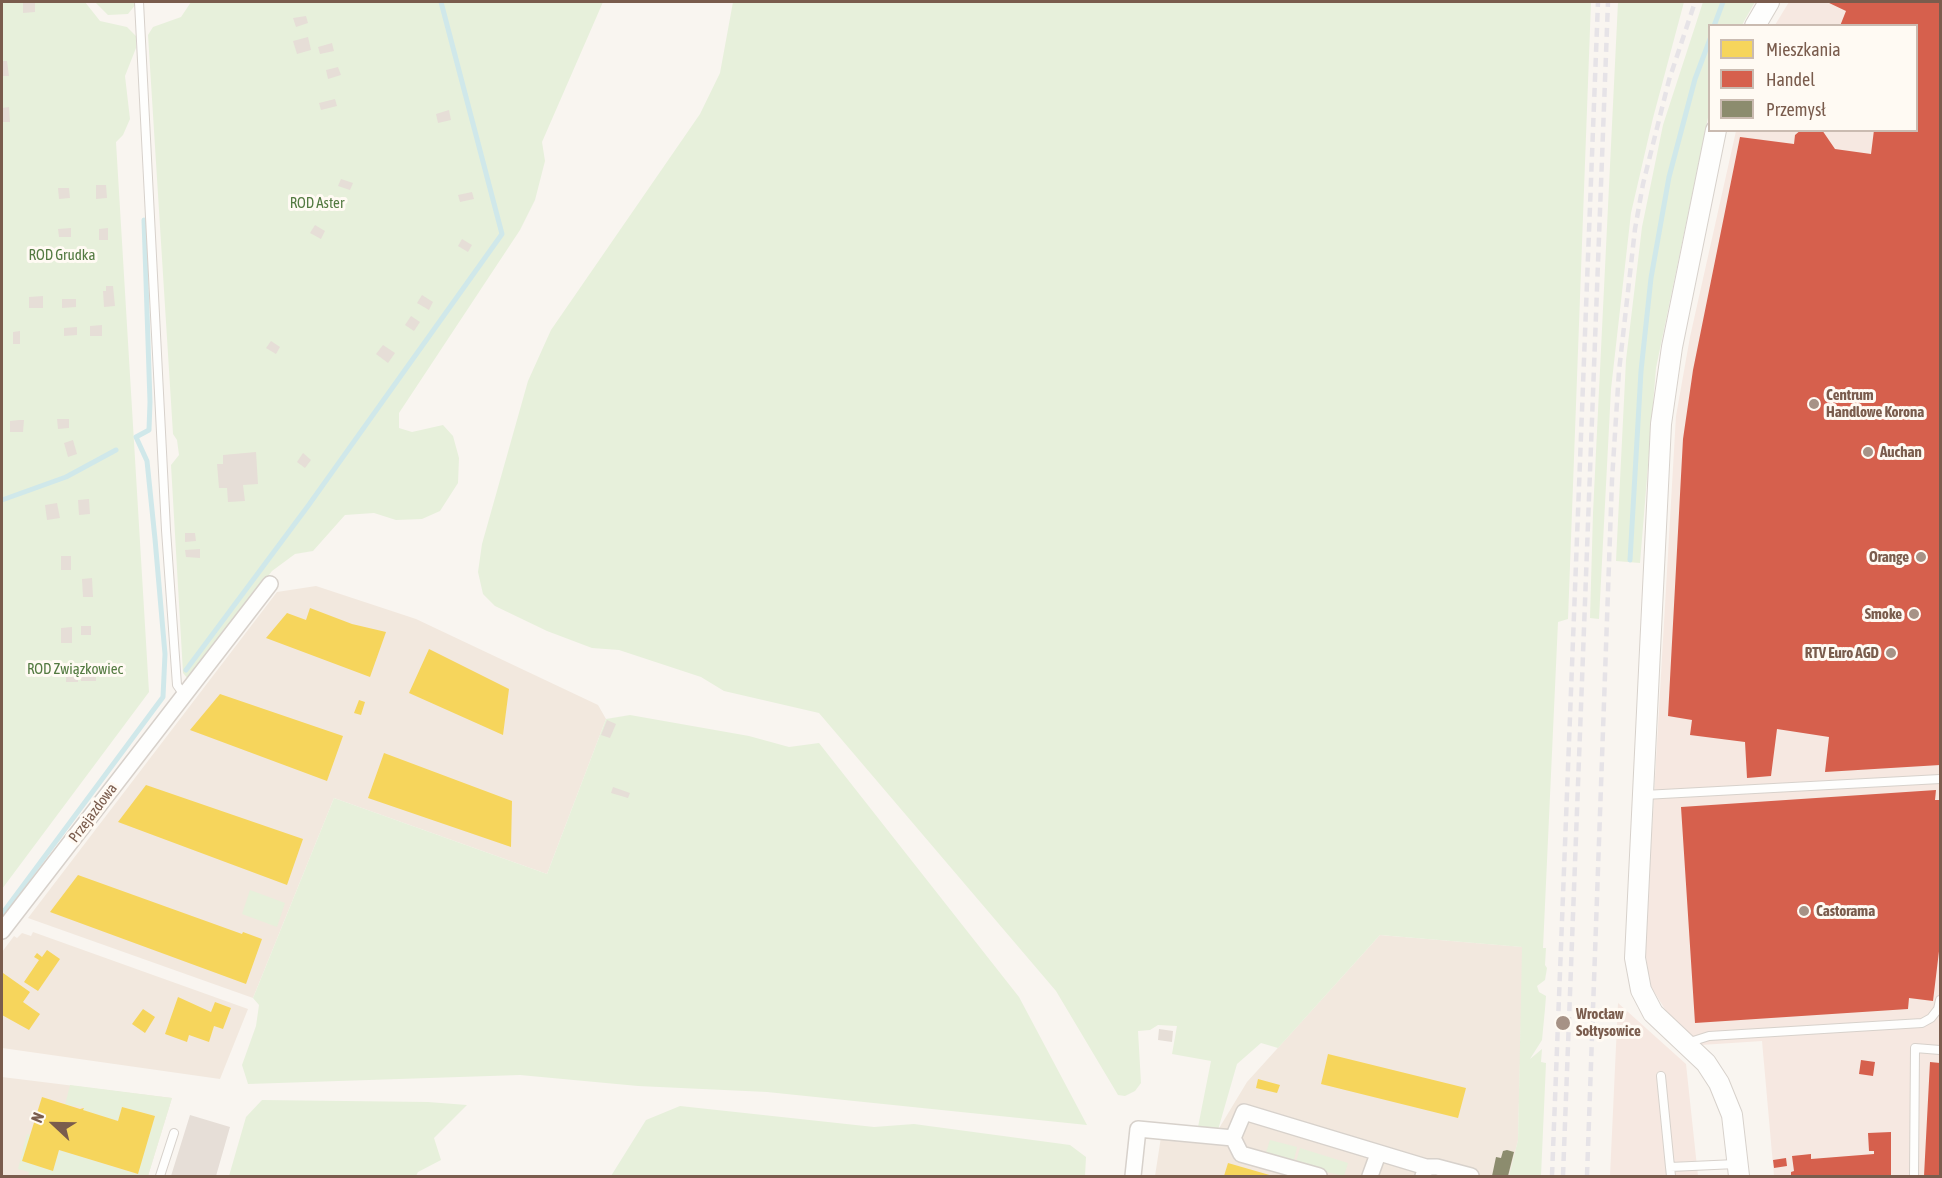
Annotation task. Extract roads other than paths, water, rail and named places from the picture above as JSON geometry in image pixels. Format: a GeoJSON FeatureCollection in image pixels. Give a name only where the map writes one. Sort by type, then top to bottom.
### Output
{"type":"FeatureCollection","features":[{"type":"Feature","properties":{"kind":"street"},"geometry":{"type":"LineString","coordinates":[[1756,24],[1769,2]]}},
{"type":"Feature","properties":{"kind":"street"},"geometry":{"type":"LineString","coordinates":[[1716,132],[1672,347],[1661,424],[1634,946],[1641,990],[1653,1013],[1706,1064],[1726,1099],[1732,1115],[1738,1172]]}},
{"type":"Feature","properties":{"kind":"street","name":"Przejazdowa"},"geometry":{"type":"LineString","coordinates":[[2,931],[270,584]]}},
{"type":"Feature","properties":{"kind":"street"},"geometry":{"type":"LineString","coordinates":[[1319,1176],[1241,1154],[1233,1138],[1244,1112],[1378,1154],[1424,1172],[1437,1167],[1471,1176]]}},
{"type":"Feature","properties":{"kind":"street"},"geometry":{"type":"LineString","coordinates":[[1133,1176],[1138,1129],[1233,1138]]}},
{"type":"Feature","properties":{"kind":"street"},"geometry":{"type":"LineString","coordinates":[[1370,1176],[1378,1154]]}},
{"type":"Feature","properties":{"kind":"lane"},"geometry":{"type":"LineString","coordinates":[[139,2],[166,530],[177,685],[184,695]]}},
{"type":"Feature","properties":{"kind":"lane"},"geometry":{"type":"LineString","coordinates":[[1642,795],[1941,779]]}},
{"type":"Feature","properties":{"kind":"lane"},"geometry":{"type":"LineString","coordinates":[[1686,1043],[1709,1036],[1922,1023],[1931,1018],[1941,1000]]}},
{"type":"Feature","properties":{"kind":"lane"},"geometry":{"type":"LineString","coordinates":[[1914,1176],[1916,1048],[1941,1050]]}},
{"type":"Feature","properties":{"kind":"lane"},"geometry":{"type":"LineString","coordinates":[[1661,1076],[1671,1176]]}},
{"type":"Feature","properties":{"kind":"lane"},"geometry":{"type":"LineString","coordinates":[[160,1176],[174,1133]]}},
{"type":"Feature","properties":{"kind":"lane"},"geometry":{"type":"LineString","coordinates":[[1670,1167],[1738,1172]]}},
{"type":"Feature","properties":{"kind":"waterway"},"geometry":{"type":"LineString","coordinates":[[186,670],[308,506],[502,234],[441,2]]}},
{"type":"Feature","properties":{"kind":"waterway"},"geometry":{"type":"LineString","coordinates":[[1715,24],[1723,2]]}},
{"type":"Feature","properties":{"kind":"waterway"},"geometry":{"type":"LineString","coordinates":[[1630,560],[1641,371],[1651,278],[1669,177],[1695,79],[1708,44]]}},
{"type":"Feature","properties":{"kind":"waterway"},"geometry":{"type":"LineString","coordinates":[[2,914],[163,697],[165,654],[147,461],[136,437],[149,430],[144,220]]}},
{"type":"Feature","properties":{"kind":"waterway"},"geometry":{"type":"LineString","coordinates":[[2,500],[66,477],[116,450]]}},
{"type":"Feature","properties":{"kind":"railway"},"geometry":{"type":"LineString","coordinates":[[1552,1176],[1598,2]]}},
{"type":"Feature","properties":{"kind":"railway"},"geometry":{"type":"LineString","coordinates":[[1563,1176],[1608,2]]}},
{"type":"Feature","properties":{"kind":"railway"},"geometry":{"type":"LineString","coordinates":[[1587,1176],[1612,480],[1619,371],[1635,229],[1643,184],[1669,80],[1695,2]]}},
{"type":"Feature","properties":{"kind":"place","name":"Centrum Handlowe Korona"},"geometry":{"type":"Point","coordinates":[1814,404]}},
{"type":"Feature","properties":{"kind":"place","name":"Auchan"},"geometry":{"type":"Point","coordinates":[1868,452]}},
{"type":"Feature","properties":{"kind":"place","name":"Orange"},"geometry":{"type":"Point","coordinates":[1921,557]}},
{"type":"Feature","properties":{"kind":"place","name":"Smoke"},"geometry":{"type":"Point","coordinates":[1914,614]}},
{"type":"Feature","properties":{"kind":"place","name":"RTV Euro AGD"},"geometry":{"type":"Point","coordinates":[1891,653]}},
{"type":"Feature","properties":{"kind":"place","name":"Castorama"},"geometry":{"type":"Point","coordinates":[1804,911]}},
{"type":"Feature","properties":{"kind":"place","name":"Wrocław Sołtysowice"},"geometry":{"type":"Point","coordinates":[1563,1023]}},
{"type":"Feature","properties":{"kind":"park label","name":"ROD Aster"},"geometry":{"type":"Point","coordinates":[317,203]}},
{"type":"Feature","properties":{"kind":"park label","name":"ROD Grudka"},"geometry":{"type":"Point","coordinates":[62,255]}},
{"type":"Feature","properties":{"kind":"park label","name":"ROD Związkowiec"},"geometry":{"type":"Point","coordinates":[75,669]}}]}
